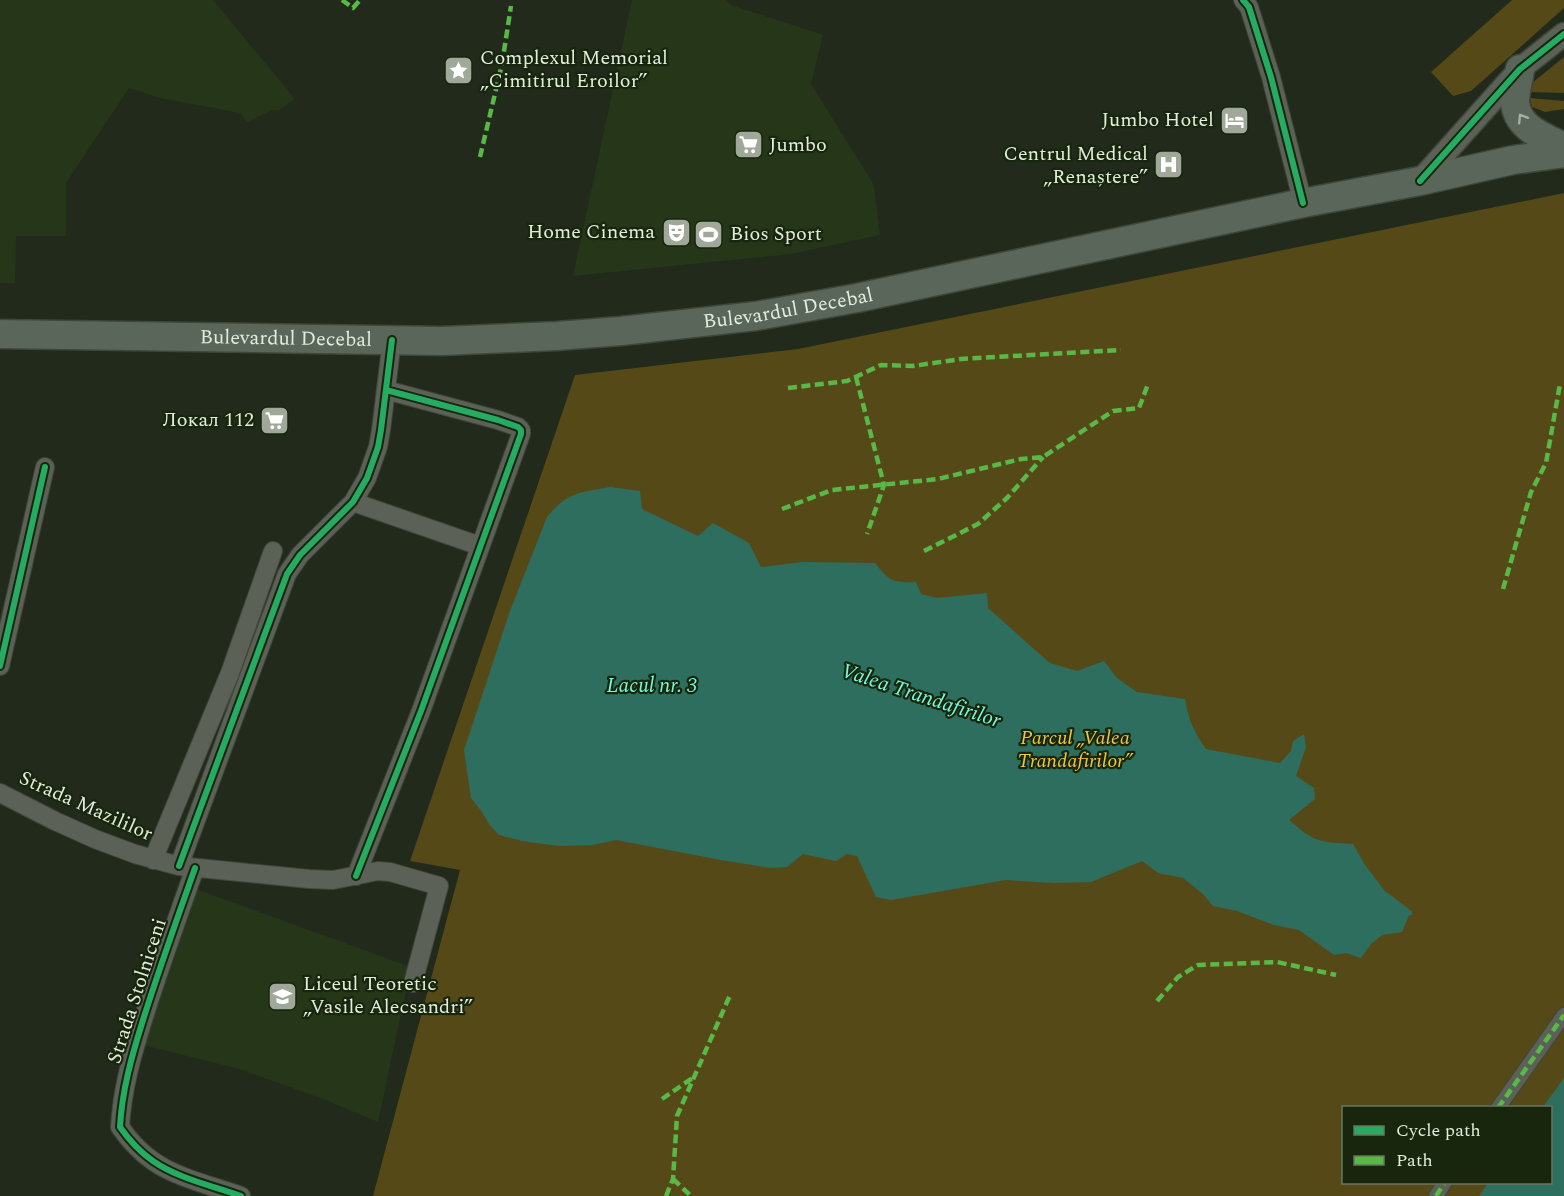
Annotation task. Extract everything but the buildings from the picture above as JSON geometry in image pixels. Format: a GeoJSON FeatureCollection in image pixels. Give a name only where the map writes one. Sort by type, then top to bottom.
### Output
{"type":"FeatureCollection","features":[{"type":"Feature","properties":{"kind":"main road"},"geometry":{"type":"LineString","coordinates":[[1520,69],[1515,101],[1518,116],[1528,128],[1564,147]]}},
{"type":"Feature","properties":{"kind":"main road","name":"Bulevardul Decebal"},"geometry":{"type":"LineString","coordinates":[[0,334],[442,341],[621,331],[756,316],[857,298],[1513,160],[1564,153]]}},
{"type":"Feature","properties":{"kind":"street"},"geometry":{"type":"LineString","coordinates":[[1243,0],[1249,7],[1271,77],[1303,203]]}},
{"type":"Feature","properties":{"kind":"street"},"geometry":{"type":"LineString","coordinates":[[1420,181],[1520,69],[1564,34]]}},
{"type":"Feature","properties":{"kind":"street"},"geometry":{"type":"LineString","coordinates":[[187,867],[287,574],[300,555],[353,502],[367,478],[378,447],[392,340]]}},
{"type":"Feature","properties":{"kind":"street"},"geometry":{"type":"LineString","coordinates":[[356,876],[421,711],[521,434],[518,427],[498,420],[386,390]]}},
{"type":"Feature","properties":{"kind":"street"},"geometry":{"type":"LineString","coordinates":[[0,666],[45,467]]}},
{"type":"Feature","properties":{"kind":"street"},"geometry":{"type":"LineString","coordinates":[[353,502],[480,546]]}},
{"type":"Feature","properties":{"kind":"street"},"geometry":{"type":"LineString","coordinates":[[153,860],[230,673],[273,551]]}},
{"type":"Feature","properties":{"kind":"street","name":"Strada Mazililor"},"geometry":{"type":"LineString","coordinates":[[0,793],[95,839],[153,860],[187,867],[309,879],[333,880],[378,871],[390,872],[439,886],[413,983]]}},
{"type":"Feature","properties":{"kind":"street","name":"Strada Stolniceni"},"geometry":{"type":"LineString","coordinates":[[187,867],[161,964],[133,1052],[125,1084],[120,1127],[152,1161],[169,1171],[241,1196]]}},
{"type":"Feature","properties":{"kind":"street"},"geometry":{"type":"LineString","coordinates":[[1499,1106],[1564,1015]]}},
{"type":"Feature","properties":{"kind":"shaded area"},"geometry":{"type":"Polygon","coordinates":[[[0,0],[213,0],[295,99],[279,110],[272,110],[247,122],[240,113],[160,98],[129,88],[66,183],[66,236],[16,236],[15,283],[0,283],[0,0]]]}},
{"type":"Feature","properties":{"kind":"shaded area","name":"Jumbo"},"geometry":{"type":"Polygon","coordinates":[[[632,0],[726,0],[731,5],[823,35],[811,84],[874,185],[880,235],[791,254],[573,276],[632,0]]]}},
{"type":"Feature","properties":{"kind":"shaded area","name":"Liceul Teoretic „Vasile Alecsandri”"},"geometry":{"type":"Polygon","coordinates":[[[196,889],[411,967],[378,1122],[323,1099],[239,1069],[143,1045],[196,889]]]}},
{"type":"Feature","properties":{"kind":"green space"},"geometry":{"type":"Polygon","coordinates":[[[1512,0],[1564,0],[1564,8],[1471,91],[1453,96],[1431,72],[1512,0]]]}},
{"type":"Feature","properties":{"kind":"green space"},"geometry":{"type":"Polygon","coordinates":[[[1564,57],[1564,93],[1528,92],[1532,83],[1564,57]]]}},
{"type":"Feature","properties":{"kind":"green space"},"geometry":{"type":"Polygon","coordinates":[[[1530,98],[1564,101],[1564,109],[1545,112],[1532,107],[1530,98]]]}},
{"type":"Feature","properties":{"kind":"green space","name":"Parcul „Valea Trandafirilor”"},"geometry":{"type":"Polygon","coordinates":[[[1564,193],[1564,1196],[373,1196],[460,870],[410,861],[575,375],[798,349],[1564,193]]]}},
{"type":"Feature","properties":{"kind":"water","name":"Lacul nr. 3"},"geometry":{"type":"Polygon","coordinates":[[[610,487],[640,491],[642,509],[698,536],[713,523],[749,543],[761,567],[803,562],[875,563],[892,580],[916,582],[921,594],[937,598],[987,593],[988,608],[1050,663],[1077,671],[1104,661],[1117,678],[1137,692],[1185,699],[1192,725],[1206,749],[1280,763],[1291,751],[1293,741],[1304,734],[1306,747],[1296,776],[1314,788],[1315,799],[1289,820],[1318,840],[1353,844],[1365,865],[1387,894],[1410,913],[1402,932],[1382,935],[1371,944],[1361,958],[1346,953],[1334,955],[1299,930],[1274,925],[1237,911],[1213,906],[1203,894],[1183,878],[1158,873],[1142,861],[1091,882],[1054,883],[1006,880],[891,900],[876,897],[857,856],[847,854],[836,861],[803,854],[787,867],[770,868],[616,840],[593,845],[559,846],[499,835],[471,798],[464,750],[510,611],[547,517],[562,502],[575,494],[610,487]]]}},
{"type":"Feature","properties":{"kind":"water"},"geometry":{"type":"Polygon","coordinates":[[[1564,1078],[1564,1196],[1479,1196],[1487,1184],[1552,1184],[1552,1106],[1544,1106],[1564,1078]]]}},
{"type":"Feature","properties":{"kind":"waterway","name":"Valea Trandafirilor"},"geometry":{"type":"LineString","coordinates":[[1383,894],[1410,913]]}},
{"type":"Feature","properties":{"kind":"marked path"},"geometry":{"type":"LineString","coordinates":[[342,0],[353,8],[360,0]]}},
{"type":"Feature","properties":{"kind":"marked path"},"geometry":{"type":"LineString","coordinates":[[480,157],[502,64],[511,6]]}},
{"type":"Feature","properties":{"kind":"marked path"},"geometry":{"type":"LineString","coordinates":[[788,388],[847,381],[881,365],[913,366],[961,359],[1121,350]]}},
{"type":"Feature","properties":{"kind":"marked path"},"geometry":{"type":"LineString","coordinates":[[856,377],[884,485],[867,534]]}},
{"type":"Feature","properties":{"kind":"marked path"},"geometry":{"type":"LineString","coordinates":[[782,509],[832,490],[938,479],[1021,459],[1043,457],[1113,411],[1139,408],[1148,384]]}},
{"type":"Feature","properties":{"kind":"marked path"},"geometry":{"type":"LineString","coordinates":[[1503,589],[1531,492],[1546,463],[1560,384]]}},
{"type":"Feature","properties":{"kind":"marked path"},"geometry":{"type":"LineString","coordinates":[[924,551],[978,524],[1007,498],[1043,457]]}},
{"type":"Feature","properties":{"kind":"marked path"},"geometry":{"type":"LineString","coordinates":[[1157,1001],[1178,977],[1198,965],[1277,962],[1336,975]]}},
{"type":"Feature","properties":{"kind":"marked path"},"geometry":{"type":"LineString","coordinates":[[666,1196],[673,1179],[677,1116],[731,993]]}},
{"type":"Feature","properties":{"kind":"marked path"},"geometry":{"type":"LineString","coordinates":[[1499,1106],[1564,1015]]}},
{"type":"Feature","properties":{"kind":"marked path"},"geometry":{"type":"LineString","coordinates":[[662,1099],[694,1077]]}},
{"type":"Feature","properties":{"kind":"marked path"},"geometry":{"type":"LineString","coordinates":[[673,1179],[691,1196]]}},
{"type":"Feature","properties":{"kind":"marked path"},"geometry":{"type":"LineString","coordinates":[[1436,1196],[1444,1184]]}},
{"type":"Feature","properties":{"kind":"cycle path"},"geometry":{"type":"LineString","coordinates":[[1243,0],[1249,7],[1271,77],[1303,203]]}},
{"type":"Feature","properties":{"kind":"cycle path"},"geometry":{"type":"LineString","coordinates":[[1420,181],[1520,69],[1564,34]]}},
{"type":"Feature","properties":{"kind":"cycle path"},"geometry":{"type":"LineString","coordinates":[[179,866],[287,574],[300,555],[353,502],[367,478],[378,447],[392,340]]}},
{"type":"Feature","properties":{"kind":"cycle path"},"geometry":{"type":"LineString","coordinates":[[356,876],[421,711],[521,434],[518,427],[498,420],[386,390]]}},
{"type":"Feature","properties":{"kind":"cycle path"},"geometry":{"type":"LineString","coordinates":[[0,666],[45,467]]}},
{"type":"Feature","properties":{"kind":"cycle path"},"geometry":{"type":"LineString","coordinates":[[195,868],[135,1046],[125,1086],[120,1127],[139,1150],[163,1167],[184,1177],[241,1196]]}},
{"type":"Feature","properties":{"kind":"place","name":"Complexul Memorial „Cimitirul Eroilor”"},"geometry":{"type":"Point","coordinates":[459,70]}},
{"type":"Feature","properties":{"kind":"place","name":"Jumbo Hotel"},"geometry":{"type":"Point","coordinates":[1235,120]}},
{"type":"Feature","properties":{"kind":"place","name":"Jumbo"},"geometry":{"type":"Point","coordinates":[748,145]}},
{"type":"Feature","properties":{"kind":"place","name":"Centrul Medical „Renaștere”"},"geometry":{"type":"Point","coordinates":[1169,165]}},
{"type":"Feature","properties":{"kind":"place","name":"Home Cinema"},"geometry":{"type":"Point","coordinates":[676,232]}},
{"type":"Feature","properties":{"kind":"place","name":"Bios Sport"},"geometry":{"type":"Point","coordinates":[709,234]}},
{"type":"Feature","properties":{"kind":"place","name":"Локал 112"},"geometry":{"type":"Point","coordinates":[275,420]}},
{"type":"Feature","properties":{"kind":"place","name":"Liceul Teoretic „Vasile Alecsandri”"},"geometry":{"type":"Point","coordinates":[282,996]}}]}
